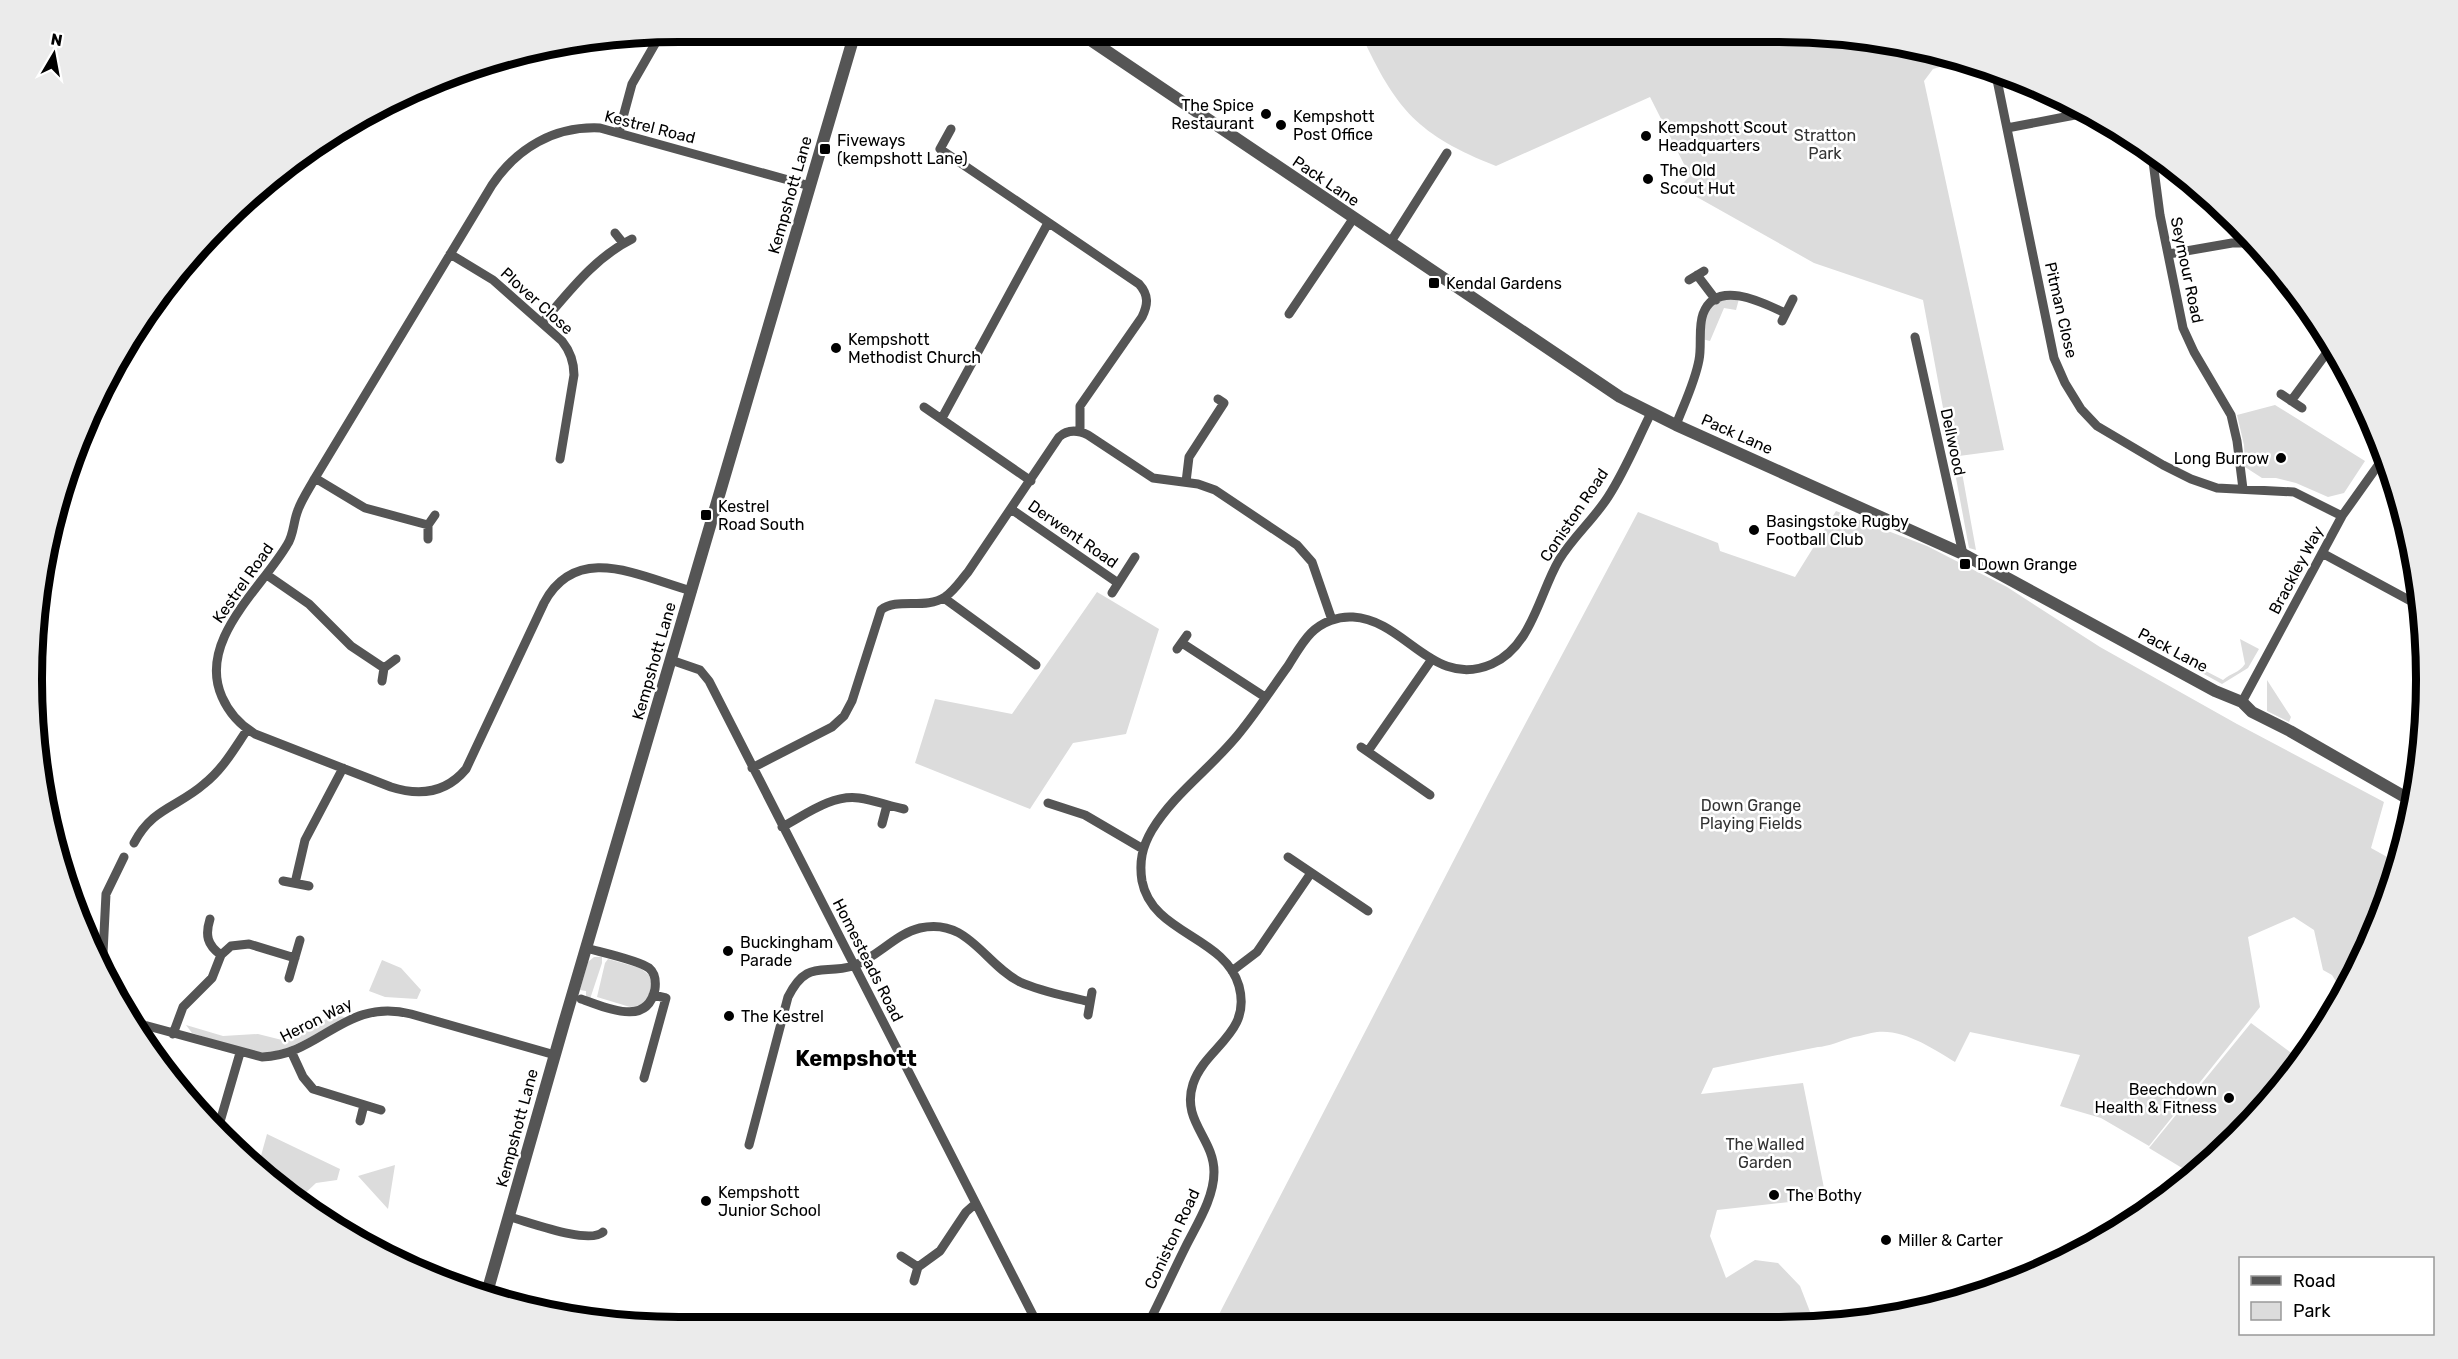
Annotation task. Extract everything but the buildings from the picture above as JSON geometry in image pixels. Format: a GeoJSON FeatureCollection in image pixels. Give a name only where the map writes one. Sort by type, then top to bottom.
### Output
{"type":"FeatureCollection","features":[{"type":"Feature","properties":{"kind":"street","name":"Kempshott Lane"},"geometry":{"type":"LineString","coordinates":[[489,1287],[852,42]]}},
{"type":"Feature","properties":{"kind":"street","name":"Pack Lane"},"geometry":{"type":"LineString","coordinates":[[1093,42],[1596,382],[1651,414],[1963,554],[2215,692],[2242,702],[2252,712],[2300,736],[2405,797]]}},
{"type":"Feature","properties":{"kind":"street"},"geometry":{"type":"LineString","coordinates":[[619,132],[632,84],[656,43]]}},
{"type":"Feature","properties":{"kind":"street","name":"Pitman Close"},"geometry":{"type":"LineString","coordinates":[[1997,82],[2054,358],[2065,383],[2081,409],[2097,426],[2191,479],[2217,488],[2294,492],[2342,516]]}},
{"type":"Feature","properties":{"kind":"street"},"geometry":{"type":"LineString","coordinates":[[2007,128],[2074,115]]}},
{"type":"Feature","properties":{"kind":"street","name":"Kestrel Road"},"geometry":{"type":"LineString","coordinates":[[692,591],[606,567],[590,568],[574,573],[561,581],[549,594],[471,761],[461,775],[437,790],[420,793],[402,790],[247,730],[235,718],[223,699],[217,682],[217,660],[225,635],[290,540],[297,512],[315,478],[498,177],[505,167],[525,150],[546,138],[570,130],[590,128],[619,132],[810,186]]}},
{"type":"Feature","properties":{"kind":"street"},"geometry":{"type":"LineString","coordinates":[[951,129],[940,149],[1139,284],[1147,298],[1142,317],[1080,406],[1080,431],[1153,478],[1203,485],[1215,490],[1304,551],[1314,568],[1332,620],[1309,634],[1240,732],[1162,816],[1143,849],[1141,871],[1145,893],[1151,905],[1172,924],[1222,958],[1232,970],[1257,952],[1311,873]]}},
{"type":"Feature","properties":{"kind":"street"},"geometry":{"type":"LineString","coordinates":[[1390,243],[1447,153]]}},
{"type":"Feature","properties":{"kind":"street","name":"Seymour Road"},"geometry":{"type":"LineString","coordinates":[[2153,164],[2160,215],[2183,328],[2194,352],[2231,415],[2243,489]]}},
{"type":"Feature","properties":{"kind":"street"},"geometry":{"type":"LineString","coordinates":[[1289,314],[1353,219]]}},
{"type":"Feature","properties":{"kind":"street"},"geometry":{"type":"LineString","coordinates":[[942,418],[1048,223]]}},
{"type":"Feature","properties":{"kind":"street"},"geometry":{"type":"LineString","coordinates":[[542,323],[577,282],[600,260],[627,241],[615,233]]}},
{"type":"Feature","properties":{"kind":"street"},"geometry":{"type":"LineString","coordinates":[[2169,254],[2243,243]]}},
{"type":"Feature","properties":{"kind":"street","name":"Plover Close"},"geometry":{"type":"LineString","coordinates":[[450,254],[493,280],[566,346],[573,363],[573,384],[560,462]]}},
{"type":"Feature","properties":{"kind":"street"},"geometry":{"type":"LineString","coordinates":[[1697,275],[1716,300]]}},
{"type":"Feature","properties":{"kind":"street"},"geometry":{"type":"LineString","coordinates":[[1676,425],[1698,365],[1703,315],[1716,300],[1730,296],[1749,297],[1784,317],[1793,299]]}},
{"type":"Feature","properties":{"kind":"street","name":"Dellwood"},"geometry":{"type":"LineString","coordinates":[[1915,337],[1963,554]]}},
{"type":"Feature","properties":{"kind":"street"},"geometry":{"type":"LineString","coordinates":[[2291,400],[2326,353]]}},
{"type":"Feature","properties":{"kind":"street"},"geometry":{"type":"LineString","coordinates":[[2281,394],[2302,408]]}},
{"type":"Feature","properties":{"kind":"street"},"geometry":{"type":"LineString","coordinates":[[1186,482],[1189,457],[1224,403],[1218,399]]}},
{"type":"Feature","properties":{"kind":"street"},"geometry":{"type":"LineString","coordinates":[[924,407],[1031,481]]}},
{"type":"Feature","properties":{"kind":"street","name":"Coniston Road"},"geometry":{"type":"LineString","coordinates":[[1332,620],[1354,617],[1374,621],[1432,659],[1450,668],[1470,670],[1491,664],[1510,652],[1532,620],[1561,558],[1609,496],[1651,414]]}},
{"type":"Feature","properties":{"kind":"street","name":"Derwent Road"},"geometry":{"type":"LineString","coordinates":[[944,598],[964,576],[1059,437],[1067,432],[1080,431]]}},
{"type":"Feature","properties":{"kind":"street","name":"Brackley Way"},"geometry":{"type":"LineString","coordinates":[[2242,702],[2342,516],[2378,465]]}},
{"type":"Feature","properties":{"kind":"street"},"geometry":{"type":"LineString","coordinates":[[315,478],[365,508],[428,525]]}},
{"type":"Feature","properties":{"kind":"street","name":"Derwent Road"},"geometry":{"type":"LineString","coordinates":[[1011,509],[1118,583]]}},
{"type":"Feature","properties":{"kind":"street"},"geometry":{"type":"LineString","coordinates":[[428,539],[428,525],[435,515]]}},
{"type":"Feature","properties":{"kind":"street"},"geometry":{"type":"LineString","coordinates":[[2322,553],[2412,601]]}},
{"type":"Feature","properties":{"kind":"street"},"geometry":{"type":"LineString","coordinates":[[1112,593],[1135,557]]}},
{"type":"Feature","properties":{"kind":"street"},"geometry":{"type":"LineString","coordinates":[[267,575],[309,604],[356,650],[384,668]]}},
{"type":"Feature","properties":{"kind":"street"},"geometry":{"type":"LineString","coordinates":[[752,768],[832,727],[844,716],[852,701],[878,614],[889,606],[925,604],[944,598],[1036,664]]}},
{"type":"Feature","properties":{"kind":"street"},"geometry":{"type":"LineString","coordinates":[[1182,642],[1265,698]]}},
{"type":"Feature","properties":{"kind":"street"},"geometry":{"type":"LineString","coordinates":[[382,681],[384,668],[396,659]]}},
{"type":"Feature","properties":{"kind":"street"},"geometry":{"type":"LineString","coordinates":[[1430,795],[1364,749],[1432,659]]}},
{"type":"Feature","properties":{"kind":"street","name":"Homesteads Road"},"geometry":{"type":"LineString","coordinates":[[671,660],[700,670],[706,675],[1034,1317]]}},
{"type":"Feature","properties":{"kind":"street"},"geometry":{"type":"LineString","coordinates":[[134,843],[153,817],[201,787],[215,775],[247,730]]}},
{"type":"Feature","properties":{"kind":"street"},"geometry":{"type":"LineString","coordinates":[[294,883],[308,834],[344,768]]}},
{"type":"Feature","properties":{"kind":"street"},"geometry":{"type":"LineString","coordinates":[[782,827],[837,800],[860,798],[904,809]]}},
{"type":"Feature","properties":{"kind":"street"},"geometry":{"type":"LineString","coordinates":[[1054,816],[1052,804],[1085,815],[1143,849]]}},
{"type":"Feature","properties":{"kind":"street"},"geometry":{"type":"LineString","coordinates":[[882,824],[887,805]]}},
{"type":"Feature","properties":{"kind":"street"},"geometry":{"type":"LineString","coordinates":[[103,950],[106,894],[124,857]]}},
{"type":"Feature","properties":{"kind":"street"},"geometry":{"type":"LineString","coordinates":[[1288,857],[1355,908],[1368,911]]}},
{"type":"Feature","properties":{"kind":"street"},"geometry":{"type":"LineString","coordinates":[[283,881],[309,886]]}},
{"type":"Feature","properties":{"kind":"street"},"geometry":{"type":"LineString","coordinates":[[210,919],[207,939],[221,955]]}},
{"type":"Feature","properties":{"kind":"street"},"geometry":{"type":"LineString","coordinates":[[749,1145],[788,997],[797,981],[806,974],[819,969],[854,966],[907,933],[920,928],[940,927],[966,935],[998,967],[1020,982],[1090,1002]]}},
{"type":"Feature","properties":{"kind":"street"},"geometry":{"type":"LineString","coordinates":[[289,978],[300,940]]}},
{"type":"Feature","properties":{"kind":"street"},"geometry":{"type":"LineString","coordinates":[[172,1034],[183,1007],[212,978],[221,955],[231,946],[241,943],[295,958]]}},
{"type":"Feature","properties":{"kind":"street"},"geometry":{"type":"LineString","coordinates":[[581,1000],[631,1013],[644,1009],[653,995],[655,979],[646,966],[586,948]]}},
{"type":"Feature","properties":{"kind":"street","name":"Coniston Road"},"geometry":{"type":"LineString","coordinates":[[1151,1317],[1206,1205],[1212,1186],[1214,1170],[1212,1159],[1192,1117],[1191,1094],[1197,1075],[1229,1036],[1237,1022],[1240,995],[1232,970]]}},
{"type":"Feature","properties":{"kind":"street"},"geometry":{"type":"LineString","coordinates":[[1088,1015],[1092,992]]}},
{"type":"Feature","properties":{"kind":"street"},"geometry":{"type":"LineString","coordinates":[[644,1078],[666,998],[653,995]]}},
{"type":"Feature","properties":{"kind":"street","name":"Heron Way"},"geometry":{"type":"LineString","coordinates":[[144,1025],[240,1053],[269,1057],[291,1051],[362,1014],[388,1010],[411,1014],[555,1055]]}},
{"type":"Feature","properties":{"kind":"street"},"geometry":{"type":"LineString","coordinates":[[291,1051],[303,1077],[313,1089],[381,1110]]}},
{"type":"Feature","properties":{"kind":"street"},"geometry":{"type":"LineString","coordinates":[[220,1121],[240,1053]]}},
{"type":"Feature","properties":{"kind":"street"},"geometry":{"type":"LineString","coordinates":[[360,1121],[364,1105]]}},
{"type":"Feature","properties":{"kind":"street"},"geometry":{"type":"LineString","coordinates":[[914,1281],[918,1267],[940,1251],[966,1212],[975,1204]]}},
{"type":"Feature","properties":{"kind":"street"},"geometry":{"type":"LineString","coordinates":[[510,1217],[584,1237],[598,1236],[603,1232]]}},
{"type":"Feature","properties":{"kind":"street"},"geometry":{"type":"LineString","coordinates":[[901,1256],[918,1267]]}},
{"type":"Feature","properties":{"kind":"green space","name":"Stratton Park"},"geometry":{"type":"Polygon","coordinates":[[[1365,42],[1778,42],[1862,47],[1946,65],[1933,69],[1924,81],[2004,450],[1959,456],[1976,550],[1969,548],[1923,300],[1814,263],[1679,187],[1690,176],[1650,97],[1496,166],[1469,155],[1428,131],[1399,101],[1365,42]]]}},
{"type":"Feature","properties":{"kind":"green space"},"geometry":{"type":"Polygon","coordinates":[[[1739,299],[1736,310],[1724,308],[1710,341],[1702,339],[1708,310],[1721,300],[1739,299]]]}},
{"type":"Feature","properties":{"kind":"green space"},"geometry":{"type":"Polygon","coordinates":[[[2275,405],[2365,461],[2344,493],[2328,497],[2296,483],[2276,478],[2262,478],[2245,467],[2244,445],[2237,415],[2275,405]]]}},
{"type":"Feature","properties":{"kind":"green space","name":"Down Grange Playing Fields"},"geometry":{"type":"Polygon","coordinates":[[[1836,511],[1927,546],[2007,587],[2100,647],[2237,724],[2384,802],[2371,848],[2390,858],[2367,923],[2338,984],[2332,975],[2323,970],[2314,930],[2294,917],[2248,937],[2260,1007],[2149,1146],[2101,1118],[2060,1106],[2080,1055],[1970,1032],[1955,1062],[1908,1037],[1877,1032],[1826,1046],[1713,1068],[1701,1094],[1803,1083],[1826,1198],[1717,1210],[1710,1236],[1726,1278],[1755,1260],[1778,1263],[1800,1286],[1812,1316],[1218,1317],[1488,794],[1638,512],[1718,543],[1720,551],[1795,577],[1836,511]]]}},
{"type":"Feature","properties":{"kind":"green space"},"geometry":{"type":"Polygon","coordinates":[[[1097,592],[1159,629],[1126,734],[1073,743],[1030,809],[915,763],[935,699],[1012,714],[1097,592]]]}},
{"type":"Feature","properties":{"kind":"green space"},"geometry":{"type":"Polygon","coordinates":[[[2240,639],[2259,649],[2248,668],[2222,684],[2193,668],[2196,666],[2223,680],[2238,671],[2245,664],[2240,639]]]}},
{"type":"Feature","properties":{"kind":"green space"},"geometry":{"type":"Polygon","coordinates":[[[2267,680],[2291,717],[2289,722],[2267,711],[2267,680]]]}},
{"type":"Feature","properties":{"kind":"green space"},"geometry":{"type":"Polygon","coordinates":[[[594,957],[602,957],[602,963],[590,999],[586,996],[586,991],[580,990],[588,962],[594,957]]]}},
{"type":"Feature","properties":{"kind":"green space"},"geometry":{"type":"Polygon","coordinates":[[[608,959],[640,968],[649,975],[650,991],[642,1005],[630,1007],[597,997],[608,959]]]}},
{"type":"Feature","properties":{"kind":"green space"},"geometry":{"type":"Polygon","coordinates":[[[382,960],[401,968],[421,990],[417,999],[385,997],[369,991],[382,960]]]}},
{"type":"Feature","properties":{"kind":"green space"},"geometry":{"type":"Polygon","coordinates":[[[334,1015],[345,1017],[293,1046],[270,1052],[251,1051],[225,1044],[192,1033],[186,1025],[223,1036],[258,1034],[282,1040],[334,1015]]]}},
{"type":"Feature","properties":{"kind":"green space","name":"Beechdown Health & Fitness"},"geometry":{"type":"Polygon","coordinates":[[[2251,1023],[2294,1055],[2258,1100],[2185,1170],[2149,1148],[2251,1023]]]}},
{"type":"Feature","properties":{"kind":"green space"},"geometry":{"type":"Polygon","coordinates":[[[267,1134],[340,1169],[337,1180],[316,1183],[304,1194],[260,1160],[267,1134]]]}},
{"type":"Feature","properties":{"kind":"green space"},"geometry":{"type":"Polygon","coordinates":[[[395,1165],[388,1209],[358,1176],[395,1165]]]}},
{"type":"Feature","properties":{"kind":"place","name":"The Spice Restaurant"},"geometry":{"type":"Point","coordinates":[1266,114]}},
{"type":"Feature","properties":{"kind":"place","name":"Kempshott Post Office"},"geometry":{"type":"Point","coordinates":[1281,125]}},
{"type":"Feature","properties":{"kind":"place","name":"Kempshott Scout Headquarters"},"geometry":{"type":"Point","coordinates":[1646,136]}},
{"type":"Feature","properties":{"kind":"place","name":"Fiveways (kempshott Lane)"},"geometry":{"type":"Point","coordinates":[825,149]}},
{"type":"Feature","properties":{"kind":"place","name":"The Old Scout Hut"},"geometry":{"type":"Point","coordinates":[1648,179]}},
{"type":"Feature","properties":{"kind":"place","name":"Kendal Gardens"},"geometry":{"type":"Point","coordinates":[1434,283]}},
{"type":"Feature","properties":{"kind":"place","name":"Kempshott Methodist Church"},"geometry":{"type":"Point","coordinates":[836,348]}},
{"type":"Feature","properties":{"kind":"place","name":"Long Burrow"},"geometry":{"type":"Point","coordinates":[2281,458]}},
{"type":"Feature","properties":{"kind":"place","name":"Kestrel Road South"},"geometry":{"type":"Point","coordinates":[706,515]}},
{"type":"Feature","properties":{"kind":"place","name":"Basingstoke Rugby Football Club"},"geometry":{"type":"Point","coordinates":[1754,530]}},
{"type":"Feature","properties":{"kind":"place","name":"Down Grange"},"geometry":{"type":"Point","coordinates":[1965,564]}},
{"type":"Feature","properties":{"kind":"place","name":"Buckingham Parade"},"geometry":{"type":"Point","coordinates":[728,951]}},
{"type":"Feature","properties":{"kind":"place","name":"The Kestrel"},"geometry":{"type":"Point","coordinates":[729,1016]}},
{"type":"Feature","properties":{"kind":"place","name":"Beechdown Health & Fitness"},"geometry":{"type":"Point","coordinates":[2229,1098]}},
{"type":"Feature","properties":{"kind":"place","name":"The Bothy"},"geometry":{"type":"Point","coordinates":[1774,1195]}},
{"type":"Feature","properties":{"kind":"place","name":"Kempshott Junior School"},"geometry":{"type":"Point","coordinates":[706,1201]}},
{"type":"Feature","properties":{"kind":"place","name":"Miller & Carter"},"geometry":{"type":"Point","coordinates":[1886,1240]}},
{"type":"Feature","properties":{"kind":"district","name":"Kempshott"},"geometry":{"type":"Point","coordinates":[856,1058]}},
{"type":"Feature","properties":{"kind":"park label","name":"The Walled Garden"},"geometry":{"type":"Point","coordinates":[1765,1153]}}]}
